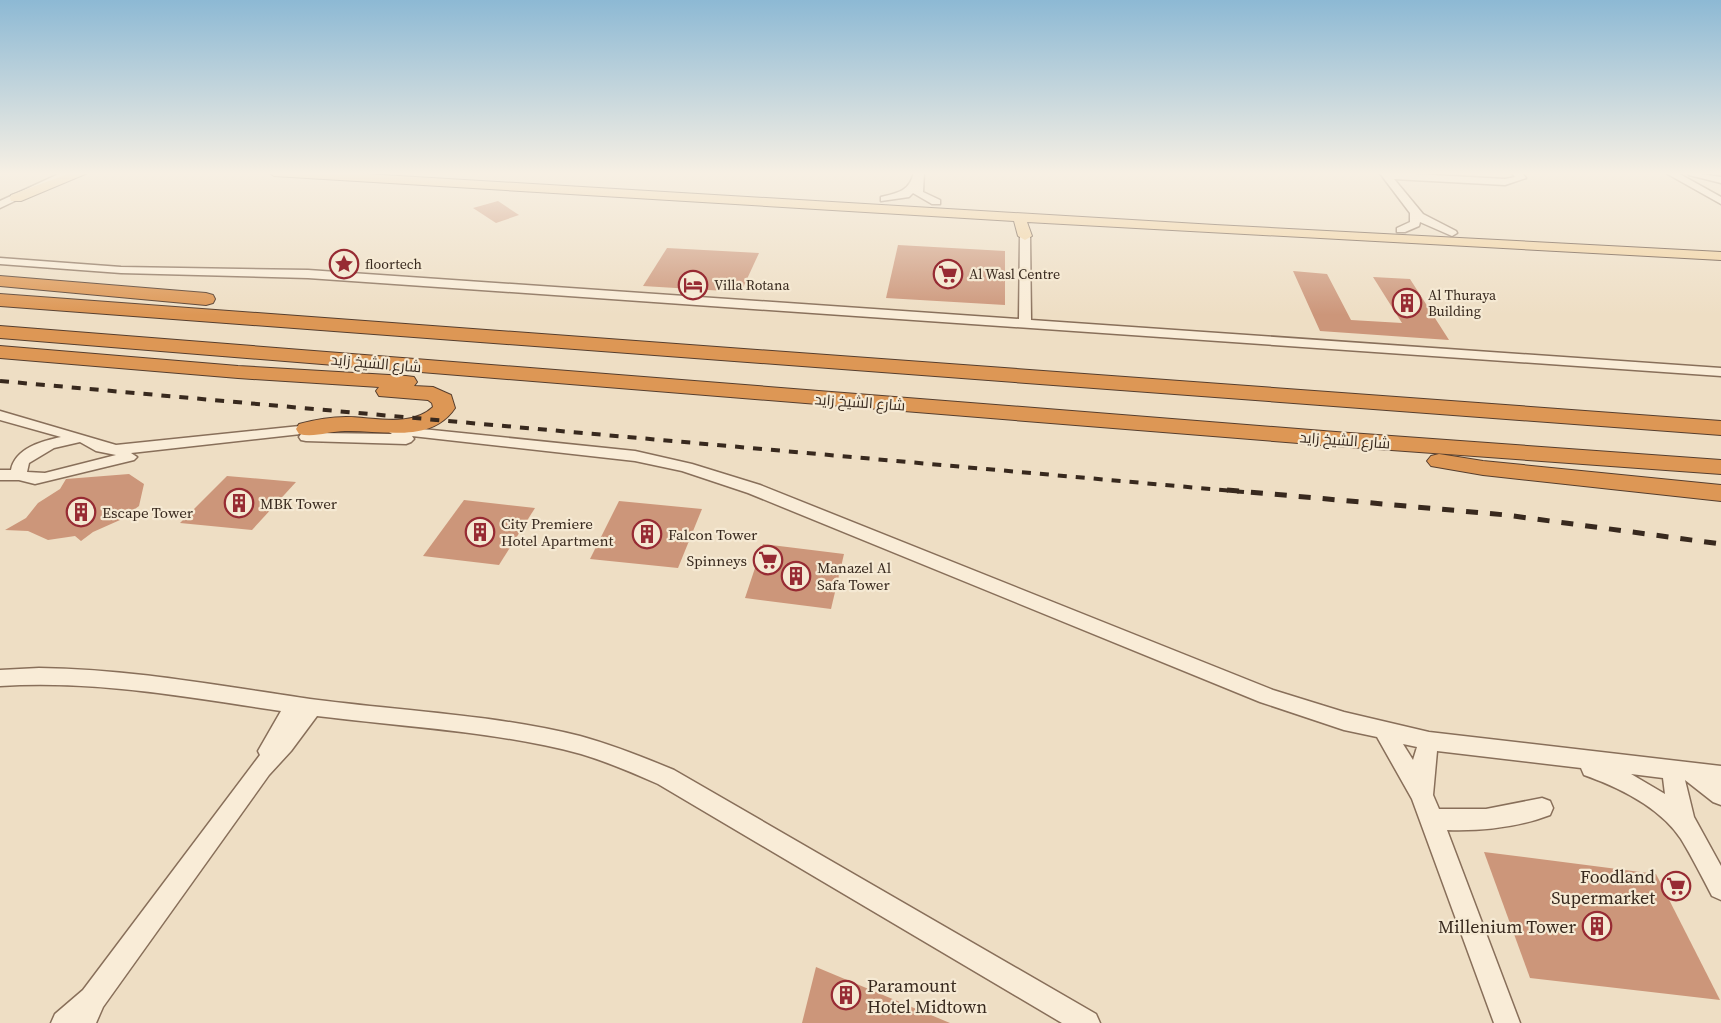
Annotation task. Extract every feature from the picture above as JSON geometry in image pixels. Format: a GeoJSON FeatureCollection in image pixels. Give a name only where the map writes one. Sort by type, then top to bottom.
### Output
{"type":"FeatureCollection","features":[{"type":"Feature","properties":{"kind":"highway"},"geometry":{"type":"LineString","coordinates":[[0,281],[227,301],[285,311],[338,326]]}},
{"type":"Feature","properties":{"kind":"highway"},"geometry":{"type":"LineString","coordinates":[[0,300],[1721,429]]}},
{"type":"Feature","properties":{"kind":"highway","name":"شارع الشيخ زايد"},"geometry":{"type":"LineString","coordinates":[[0,332],[1336,439],[1721,466]]}},
{"type":"Feature","properties":{"kind":"highway"},"geometry":{"type":"LineString","coordinates":[[0,352],[238,372],[450,384],[516,375]]}},
{"type":"Feature","properties":{"kind":"highway"},"geometry":{"type":"LineString","coordinates":[[238,372],[329,387],[433,394],[443,399],[444,403],[441,412],[436,417],[412,425],[347,424],[307,429]]}},
{"type":"Feature","properties":{"kind":"highway"},"geometry":{"type":"LineString","coordinates":[[1336,439],[1483,468],[1721,493]]}},
{"type":"Feature","properties":{"kind":"main road"},"geometry":{"type":"LineString","coordinates":[[1020,220],[1025,236]]}},
{"type":"Feature","properties":{"kind":"main road"},"geometry":{"type":"LineString","coordinates":[[1025,236],[1031,224],[1045,220]]}},
{"type":"Feature","properties":{"kind":"main road"},"geometry":{"type":"LineString","coordinates":[[1070,220],[1721,254]]}},
{"type":"Feature","properties":{"kind":"main road"},"geometry":{"type":"LineString","coordinates":[[1235,220],[1721,246]]}},
{"type":"Feature","properties":{"kind":"street"},"geometry":{"type":"LineString","coordinates":[[1401,230],[1415,224],[1415,220]]}},
{"type":"Feature","properties":{"kind":"street"},"geometry":{"type":"LineString","coordinates":[[1422,220],[1452,233]]}},
{"type":"Feature","properties":{"kind":"street"},"geometry":{"type":"LineString","coordinates":[[1025,236],[1025,324]]}},
{"type":"Feature","properties":{"kind":"street"},"geometry":{"type":"LineString","coordinates":[[0,261],[122,270],[308,274],[1721,372]]}},
{"type":"Feature","properties":{"kind":"street"},"geometry":{"type":"LineString","coordinates":[[0,415],[108,449],[307,429],[388,429],[652,460],[735,482],[1257,692],[1305,709],[1429,741],[1721,775]]}},
{"type":"Feature","properties":{"kind":"street"},"geometry":{"type":"LineString","coordinates":[[19,475],[17,470],[20,464],[32,453],[41,436],[36,425]]}},
{"type":"Feature","properties":{"kind":"street"},"geometry":{"type":"LineString","coordinates":[[0,475],[19,475],[35,479],[108,460],[196,447],[306,437],[374,437],[566,449]]}},
{"type":"Feature","properties":{"kind":"street"},"geometry":{"type":"LineString","coordinates":[[0,466],[60,441],[88,442]]}},
{"type":"Feature","properties":{"kind":"street"},"geometry":{"type":"LineString","coordinates":[[71,471],[90,458],[88,442]]}},
{"type":"Feature","properties":{"kind":"street"},"geometry":{"type":"LineString","coordinates":[[0,678],[63,674],[112,677],[304,706],[555,738],[595,748],[632,761],[666,777],[1088,1023]]}},
{"type":"Feature","properties":{"kind":"street"},"geometry":{"type":"LineString","coordinates":[[64,1023],[93,998],[261,768],[283,745],[304,706]]}},
{"type":"Feature","properties":{"kind":"street"},"geometry":{"type":"LineString","coordinates":[[1384,731],[1422,795],[1507,1023]]}},
{"type":"Feature","properties":{"kind":"street"},"geometry":{"type":"LineString","coordinates":[[1422,795],[1424,757],[1429,741]]}},
{"type":"Feature","properties":{"kind":"street"},"geometry":{"type":"LineString","coordinates":[[1562,758],[1629,782],[1661,803],[1688,830]]}},
{"type":"Feature","properties":{"kind":"street"},"geometry":{"type":"LineString","coordinates":[[1684,771],[1721,795]]}},
{"type":"Feature","properties":{"kind":"street"},"geometry":{"type":"LineString","coordinates":[[1684,771],[1673,789],[1688,830],[1721,888]]}},
{"type":"Feature","properties":{"kind":"street"},"geometry":{"type":"LineString","coordinates":[[1430,819],[1455,821],[1502,819],[1542,808]]}},
{"type":"Feature","properties":{"kind":"street"},"geometry":{"type":"LineString","coordinates":[[83,1023],[93,998]]}},
{"type":"Feature","properties":{"kind":"building"},"geometry":{"type":"Polygon","coordinates":[[[491,220],[505,220],[496,223],[491,220]]]}},
{"type":"Feature","properties":{"kind":"building","name":"Al Wasl Centre"},"geometry":{"type":"Polygon","coordinates":[[[898,245],[1005,251],[1005,305],[886,298],[898,245]]]}},
{"type":"Feature","properties":{"kind":"building","name":"Villa Rotana"},"geometry":{"type":"Polygon","coordinates":[[[667,248],[759,253],[741,292],[643,286],[667,248]]]}},
{"type":"Feature","properties":{"kind":"building","name":"Al Thuraya Building"},"geometry":{"type":"Polygon","coordinates":[[[1293,271],[1327,274],[1351,320],[1402,323],[1373,277],[1410,279],[1449,340],[1320,331],[1293,271]]]}},
{"type":"Feature","properties":{"kind":"building","name":"Escape Tower"},"geometry":{"type":"Polygon","coordinates":[[[129,474],[144,484],[139,506],[120,520],[93,532],[81,541],[75,536],[48,540],[28,531],[5,530],[26,518],[38,503],[60,489],[66,479],[129,474]]]}},
{"type":"Feature","properties":{"kind":"building","name":"MBK Tower"},"geometry":{"type":"Polygon","coordinates":[[[227,476],[296,482],[252,530],[180,523],[227,476]]]}},
{"type":"Feature","properties":{"kind":"building","name":"City Premiere Hotel Apartment"},"geometry":{"type":"Polygon","coordinates":[[[464,500],[535,508],[499,565],[423,556],[464,500]]]}},
{"type":"Feature","properties":{"kind":"building","name":"Falcon Tower"},"geometry":{"type":"Polygon","coordinates":[[[619,501],[702,509],[678,568],[590,559],[619,501]]]}},
{"type":"Feature","properties":{"kind":"building","name":"Manazel Al Safa Tower"},"geometry":{"type":"Polygon","coordinates":[[[763,544],[844,554],[831,609],[745,598],[763,544]]]}},
{"type":"Feature","properties":{"kind":"building","name":"Millenium Tower"},"geometry":{"type":"Polygon","coordinates":[[[1484,852],[1656,874],[1720,1000],[1530,978],[1484,852]]]}},
{"type":"Feature","properties":{"kind":"building","name":"Paramount Hotel Midtown"},"geometry":{"type":"Polygon","coordinates":[[[816,967],[950,1023],[802,1023],[816,967]]]}},
{"type":"Feature","properties":{"kind":"railway"},"geometry":{"type":"LineString","coordinates":[[0,381],[1244,492]]}},
{"type":"Feature","properties":{"kind":"railway"},"geometry":{"type":"LineString","coordinates":[[1227,490],[1506,515],[1721,544]]}},
{"type":"Feature","properties":{"kind":"place","name":"floortech"},"geometry":{"type":"Point","coordinates":[344,264]}},
{"type":"Feature","properties":{"kind":"place","name":"Al Wasl Centre"},"geometry":{"type":"Point","coordinates":[948,274]}},
{"type":"Feature","properties":{"kind":"place","name":"Villa Rotana"},"geometry":{"type":"Point","coordinates":[693,285]}},
{"type":"Feature","properties":{"kind":"place","name":"Al Thuraya Building"},"geometry":{"type":"Point","coordinates":[1407,303]}},
{"type":"Feature","properties":{"kind":"place","name":"MBK Tower"},"geometry":{"type":"Point","coordinates":[239,503]}},
{"type":"Feature","properties":{"kind":"place","name":"Escape Tower"},"geometry":{"type":"Point","coordinates":[81,512]}},
{"type":"Feature","properties":{"kind":"place","name":"City Premiere Hotel Apartment"},"geometry":{"type":"Point","coordinates":[480,532]}},
{"type":"Feature","properties":{"kind":"place","name":"Falcon Tower"},"geometry":{"type":"Point","coordinates":[647,534]}},
{"type":"Feature","properties":{"kind":"place","name":"Spinneys"},"geometry":{"type":"Point","coordinates":[768,560]}},
{"type":"Feature","properties":{"kind":"place","name":"Manazel Al Safa Tower"},"geometry":{"type":"Point","coordinates":[796,576]}},
{"type":"Feature","properties":{"kind":"place","name":"Foodland Supermarket"},"geometry":{"type":"Point","coordinates":[1676,886]}},
{"type":"Feature","properties":{"kind":"place","name":"Millenium Tower"},"geometry":{"type":"Point","coordinates":[1597,926]}},
{"type":"Feature","properties":{"kind":"place","name":"Paramount Hotel Midtown"},"geometry":{"type":"Point","coordinates":[846,995]}}]}
